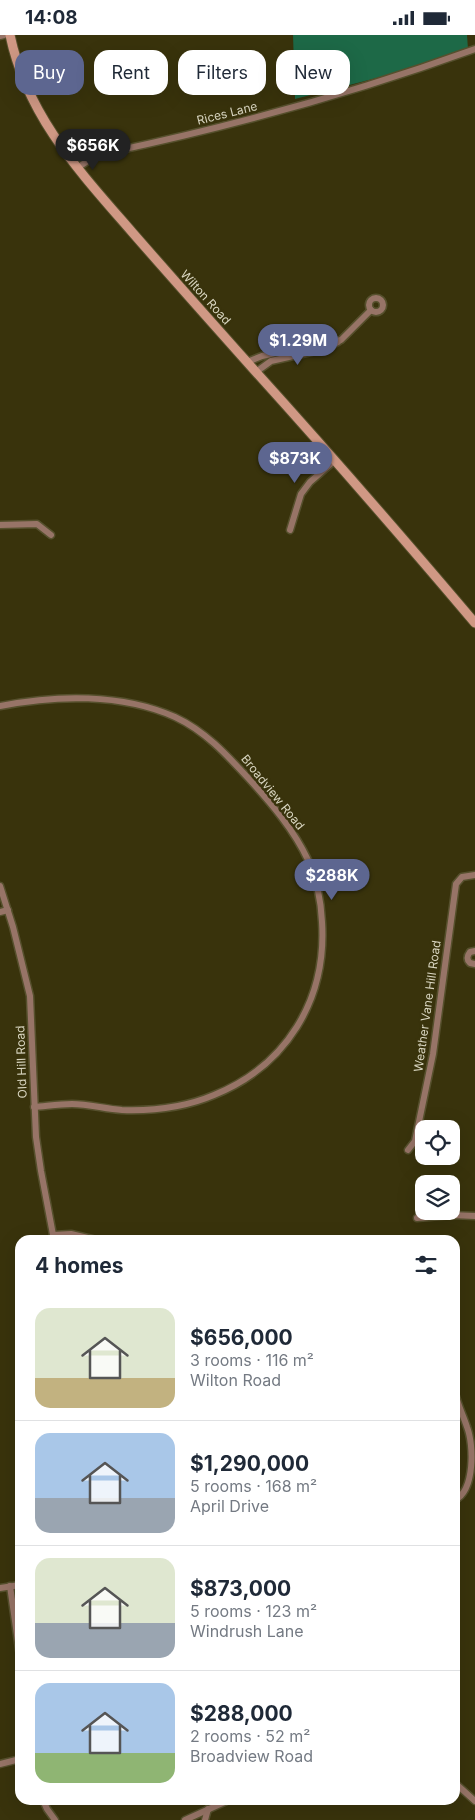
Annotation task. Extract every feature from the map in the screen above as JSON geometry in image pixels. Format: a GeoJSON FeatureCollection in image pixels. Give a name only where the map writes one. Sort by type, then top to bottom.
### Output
{"type":"FeatureCollection","features":[{"type":"Feature","properties":{"kind":"main road","name":"Wilton Road"},"geometry":{"type":"LineString","coordinates":[[10,35],[18,65],[31,97],[51,133],[77,168],[475,623]]}},
{"type":"Feature","properties":{"kind":"street"},"geometry":{"type":"LineString","coordinates":[[0,36],[4,35]]}},
{"type":"Feature","properties":{"kind":"street","name":"Rices Lane"},"geometry":{"type":"LineString","coordinates":[[69,157],[82,154],[97,155],[145,145],[256,117],[356,90],[475,49]]}},
{"type":"Feature","properties":{"kind":"street","name":"Rices Lane"},"geometry":{"type":"LineString","coordinates":[[77,168],[97,155]]}},
{"type":"Feature","properties":{"kind":"street"},"geometry":{"type":"LineString","coordinates":[[256,372],[271,361],[324,349],[341,340],[371,310]]}},
{"type":"Feature","properties":{"kind":"street"},"geometry":{"type":"LineString","coordinates":[[247,362],[262,356],[341,340]]}},
{"type":"Feature","properties":{"kind":"street"},"geometry":{"type":"LineString","coordinates":[[290,530],[301,494],[310,482],[334,461]]}},
{"type":"Feature","properties":{"kind":"street"},"geometry":{"type":"LineString","coordinates":[[0,525],[37,524],[51,535]]}},
{"type":"Feature","properties":{"kind":"street","name":"Broadview Road"},"geometry":{"type":"LineString","coordinates":[[0,706],[50,699],[113,701],[131,703],[157,710],[194,727],[213,741],[232,760],[293,833],[308,861],[322,905],[323,947],[317,982],[305,1014],[293,1034],[270,1061],[251,1076],[220,1093],[180,1105],[128,1110],[74,1104],[34,1107]]}},
{"type":"Feature","properties":{"kind":"street","name":"Weather Vane Hill Road"},"geometry":{"type":"LineString","coordinates":[[408,1150],[414,1141],[430,1071],[456,884],[462,877],[475,875]]}},
{"type":"Feature","properties":{"kind":"street","name":"Old Hill Road"},"geometry":{"type":"LineString","coordinates":[[0,886],[26,975],[30,996],[34,1107],[39,1161],[54,1235]]}},
{"type":"Feature","properties":{"kind":"street"},"geometry":{"type":"LineString","coordinates":[[0,912],[8,910]]}},
{"type":"Feature","properties":{"kind":"street"},"geometry":{"type":"LineString","coordinates":[[475,951],[470,952],[467,960],[475,964]]}},
{"type":"Feature","properties":{"kind":"street"},"geometry":{"type":"LineString","coordinates":[[460,1215],[475,1216]]}},
{"type":"Feature","properties":{"kind":"street"},"geometry":{"type":"LineString","coordinates":[[460,1410],[468,1428],[471,1458],[468,1487],[460,1496]]}},
{"type":"Feature","properties":{"kind":"street"},"geometry":{"type":"LineString","coordinates":[[10,1586],[15,1621]]}},
{"type":"Feature","properties":{"kind":"street"},"geometry":{"type":"LineString","coordinates":[[0,1588],[15,1586]]}},
{"type":"Feature","properties":{"kind":"street"},"geometry":{"type":"LineString","coordinates":[[0,1764],[15,1760]]}},
{"type":"Feature","properties":{"kind":"street"},"geometry":{"type":"LineString","coordinates":[[460,1788],[475,1801]]}},
{"type":"Feature","properties":{"kind":"street"},"geometry":{"type":"LineString","coordinates":[[45,1805],[55,1820]]}},
{"type":"Feature","properties":{"kind":"street"},"geometry":{"type":"LineString","coordinates":[[185,1820],[217,1805]]}},
{"type":"Feature","properties":{"kind":"street"},"geometry":{"type":"LineString","coordinates":[[205,1820],[208,1809]]}},
{"type":"Feature","properties":{"kind":"green space"},"geometry":{"type":"Polygon","coordinates":[[[293,35],[467,35],[468,49],[400,72],[350,85],[350,50],[293,50],[293,35]]]}},
{"type":"Feature","properties":{"kind":"green space"},"geometry":{"type":"Polygon","coordinates":[[[295,95],[311,95],[295,99],[295,95]]]}}]}
